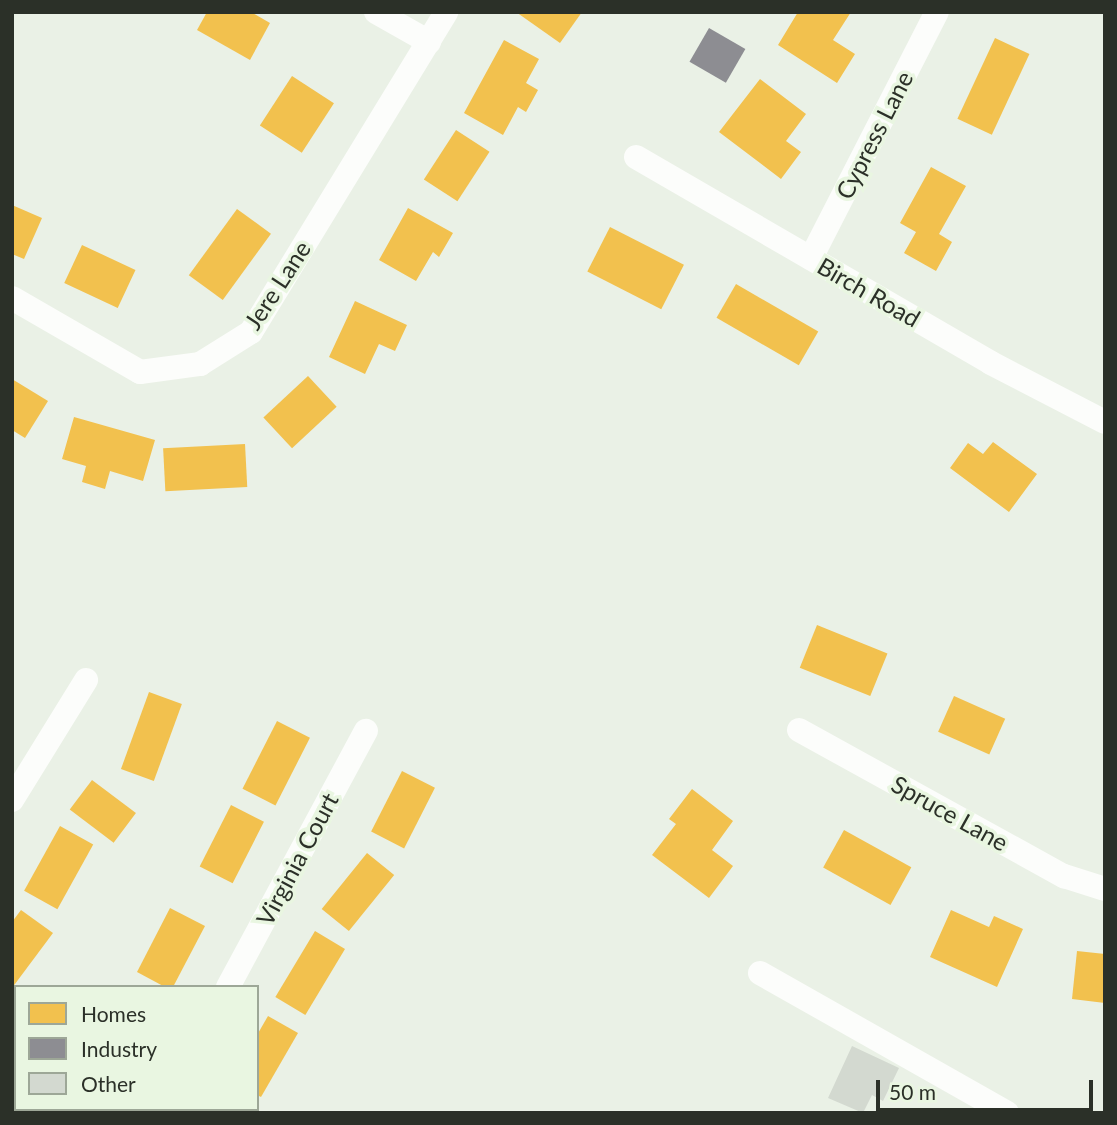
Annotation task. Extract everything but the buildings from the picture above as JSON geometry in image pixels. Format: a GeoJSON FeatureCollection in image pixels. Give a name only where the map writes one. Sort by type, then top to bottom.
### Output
{"type":"FeatureCollection","features":[{"type":"Feature","properties":{"kind":"street"},"geometry":{"type":"LineString","coordinates":[[376,12],[429,42]]}},
{"type":"Feature","properties":{"kind":"street","name":"Jere Lane"},"geometry":{"type":"LineString","coordinates":[[12,298],[140,372],[200,364],[251,332],[446,12]]}},
{"type":"Feature","properties":{"kind":"street","name":"Cypress Lane"},"geometry":{"type":"LineString","coordinates":[[811,258],[937,12]]}},
{"type":"Feature","properties":{"kind":"street","name":"Birch Road"},"geometry":{"type":"LineString","coordinates":[[636,157],[991,363],[1105,422]]}},
{"type":"Feature","properties":{"kind":"street"},"geometry":{"type":"LineString","coordinates":[[12,800],[86,680]]}},
{"type":"Feature","properties":{"kind":"street","name":"Spruce Lane"},"geometry":{"type":"LineString","coordinates":[[799,730],[1064,876],[1105,889]]}},
{"type":"Feature","properties":{"kind":"street","name":"Virginia Court"},"geometry":{"type":"LineString","coordinates":[[229,985],[366,731]]}},
{"type":"Feature","properties":{"kind":"street"},"geometry":{"type":"LineString","coordinates":[[760,973],[1007,1113]]}}]}
